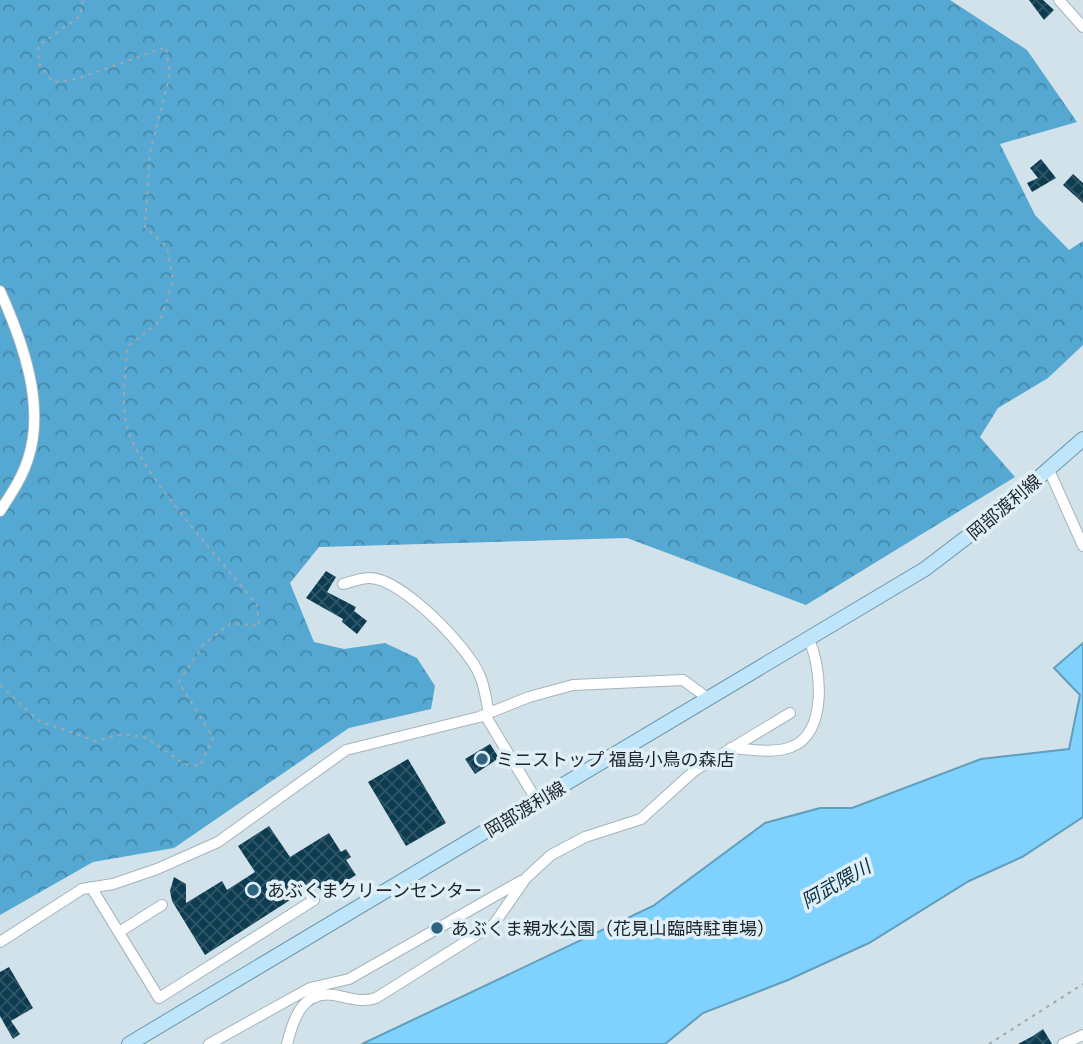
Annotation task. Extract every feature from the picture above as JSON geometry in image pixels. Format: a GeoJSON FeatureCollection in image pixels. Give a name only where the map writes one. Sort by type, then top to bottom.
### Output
{"type":"FeatureCollection","features":[{"type":"Feature","properties":{"kind":"main road","name":"岡部渡利線"},"geometry":{"type":"LineString","coordinates":[[129,1044],[925,569],[968,538],[1083,439]]}},
{"type":"Feature","properties":{"kind":"street"},"geometry":{"type":"LineString","coordinates":[[1059,0],[1083,27]]}},
{"type":"Feature","properties":{"kind":"street"},"geometry":{"type":"LineString","coordinates":[[0,291],[16,328],[27,366],[34,428],[29,457],[20,482],[0,511]]}},
{"type":"Feature","properties":{"kind":"street"},"geometry":{"type":"LineString","coordinates":[[1049,470],[1083,547]]}},
{"type":"Feature","properties":{"kind":"street"},"geometry":{"type":"LineString","coordinates":[[343,584],[370,578],[388,583],[407,595],[442,628],[474,665],[481,678],[487,714],[537,801]]}},
{"type":"Feature","properties":{"kind":"street"},"geometry":{"type":"LineString","coordinates":[[731,748],[789,748],[801,743],[808,735],[816,722],[818,699],[816,656],[808,638]]}},
{"type":"Feature","properties":{"kind":"street"},"geometry":{"type":"LineString","coordinates":[[0,942],[82,889],[113,884],[157,869],[218,842],[346,750],[487,714],[573,685],[683,680],[709,699]]}},
{"type":"Feature","properties":{"kind":"street"},"geometry":{"type":"LineString","coordinates":[[209,1044],[310,988],[349,979],[526,878],[563,848],[585,837],[641,819],[673,786],[790,713]]}},
{"type":"Feature","properties":{"kind":"street"},"geometry":{"type":"LineString","coordinates":[[287,1044],[293,1018],[302,1006],[325,994],[359,1001],[376,998],[494,924],[526,878]]}},
{"type":"Feature","properties":{"kind":"street"},"geometry":{"type":"LineString","coordinates":[[91,887],[159,998],[314,900],[309,892]]}},
{"type":"Feature","properties":{"kind":"street"},"geometry":{"type":"LineString","coordinates":[[119,932],[162,905]]}},
{"type":"Feature","properties":{"kind":"street"},"geometry":{"type":"LineString","coordinates":[[1063,1044],[1083,1035]]}},
{"type":"Feature","properties":{"kind":"path"},"geometry":{"type":"LineString","coordinates":[[0,685],[39,721],[96,741],[123,734],[147,738],[184,764],[200,765],[213,738],[179,682],[203,645],[231,623],[260,626],[257,605],[153,475],[128,429],[125,404],[127,347],[160,321],[173,282],[167,247],[145,227],[150,152],[170,74],[166,47],[77,79],[53,82],[39,64],[38,46],[80,16],[83,0]]}},
{"type":"Feature","properties":{"kind":"path"},"geometry":{"type":"LineString","coordinates":[[989,1044],[1083,984]]}},
{"type":"Feature","properties":{"kind":"green space"},"geometry":{"type":"Polygon","coordinates":[[[0,0],[950,0],[1027,50],[1077,122],[1000,144],[1035,215],[1069,250],[1083,241],[1083,345],[1048,378],[998,408],[980,437],[1015,477],[806,605],[627,538],[319,547],[290,583],[314,642],[344,649],[385,643],[417,658],[435,686],[431,709],[349,728],[174,848],[93,862],[0,915],[0,0]]]}},
{"type":"Feature","properties":{"kind":"water","name":"阿武隈川"},"geometry":{"type":"Polygon","coordinates":[[[1083,643],[1083,817],[1022,857],[969,881],[869,943],[788,980],[703,1013],[665,1044],[362,1044],[653,906],[765,823],[820,808],[852,808],[981,759],[1069,749],[1080,695],[1054,668],[1083,643]]]}},
{"type":"Feature","properties":{"kind":"building"},"geometry":{"type":"Polygon","coordinates":[[[1029,0],[1043,0],[1054,10],[1044,20],[1029,0]]]}},
{"type":"Feature","properties":{"kind":"building"},"geometry":{"type":"Polygon","coordinates":[[[1041,159],[1056,178],[1032,192],[1027,183],[1038,178],[1030,168],[1041,159]]]}},
{"type":"Feature","properties":{"kind":"building"},"geometry":{"type":"Polygon","coordinates":[[[1073,174],[1083,183],[1083,203],[1063,185],[1073,174]]]}},
{"type":"Feature","properties":{"kind":"building"},"geometry":{"type":"Polygon","coordinates":[[[326,571],[336,577],[327,592],[356,607],[354,611],[367,621],[357,634],[342,622],[343,619],[306,598],[326,571]]]}},
{"type":"Feature","properties":{"kind":"building","name":"ミニストップ 福島小鳥の森店"},"geometry":{"type":"Polygon","coordinates":[[[490,744],[499,758],[475,774],[465,759],[490,744]]]}},
{"type":"Feature","properties":{"kind":"building"},"geometry":{"type":"Polygon","coordinates":[[[408,759],[446,823],[406,846],[368,782],[408,759]]]}},
{"type":"Feature","properties":{"kind":"building","name":"あぶくまクリーンセンター"},"geometry":{"type":"Polygon","coordinates":[[[269,826],[290,857],[329,833],[341,852],[346,849],[351,857],[346,860],[356,875],[324,895],[319,888],[305,885],[301,893],[205,955],[172,901],[170,891],[174,877],[186,884],[186,903],[222,881],[227,890],[255,872],[238,846],[269,826]]]}},
{"type":"Feature","properties":{"kind":"building"},"geometry":{"type":"Polygon","coordinates":[[[9,967],[33,1008],[11,1021],[20,1034],[13,1039],[0,1016],[0,972],[9,967]]]}},
{"type":"Feature","properties":{"kind":"building"},"geometry":{"type":"Polygon","coordinates":[[[1043,1029],[1052,1044],[1018,1044],[1033,1036],[1043,1029]]]}},
{"type":"Feature","properties":{"kind":"place","name":"ミニストップ 福島小鳥の森店"},"geometry":{"type":"Point","coordinates":[482,759]}},
{"type":"Feature","properties":{"kind":"place","name":"あぶくまクリーンセンター"},"geometry":{"type":"Point","coordinates":[253,890]}},
{"type":"Feature","properties":{"kind":"place","name":"あぶくま親水公園（花見山臨時駐車場）"},"geometry":{"type":"Point","coordinates":[437,928]}}]}
